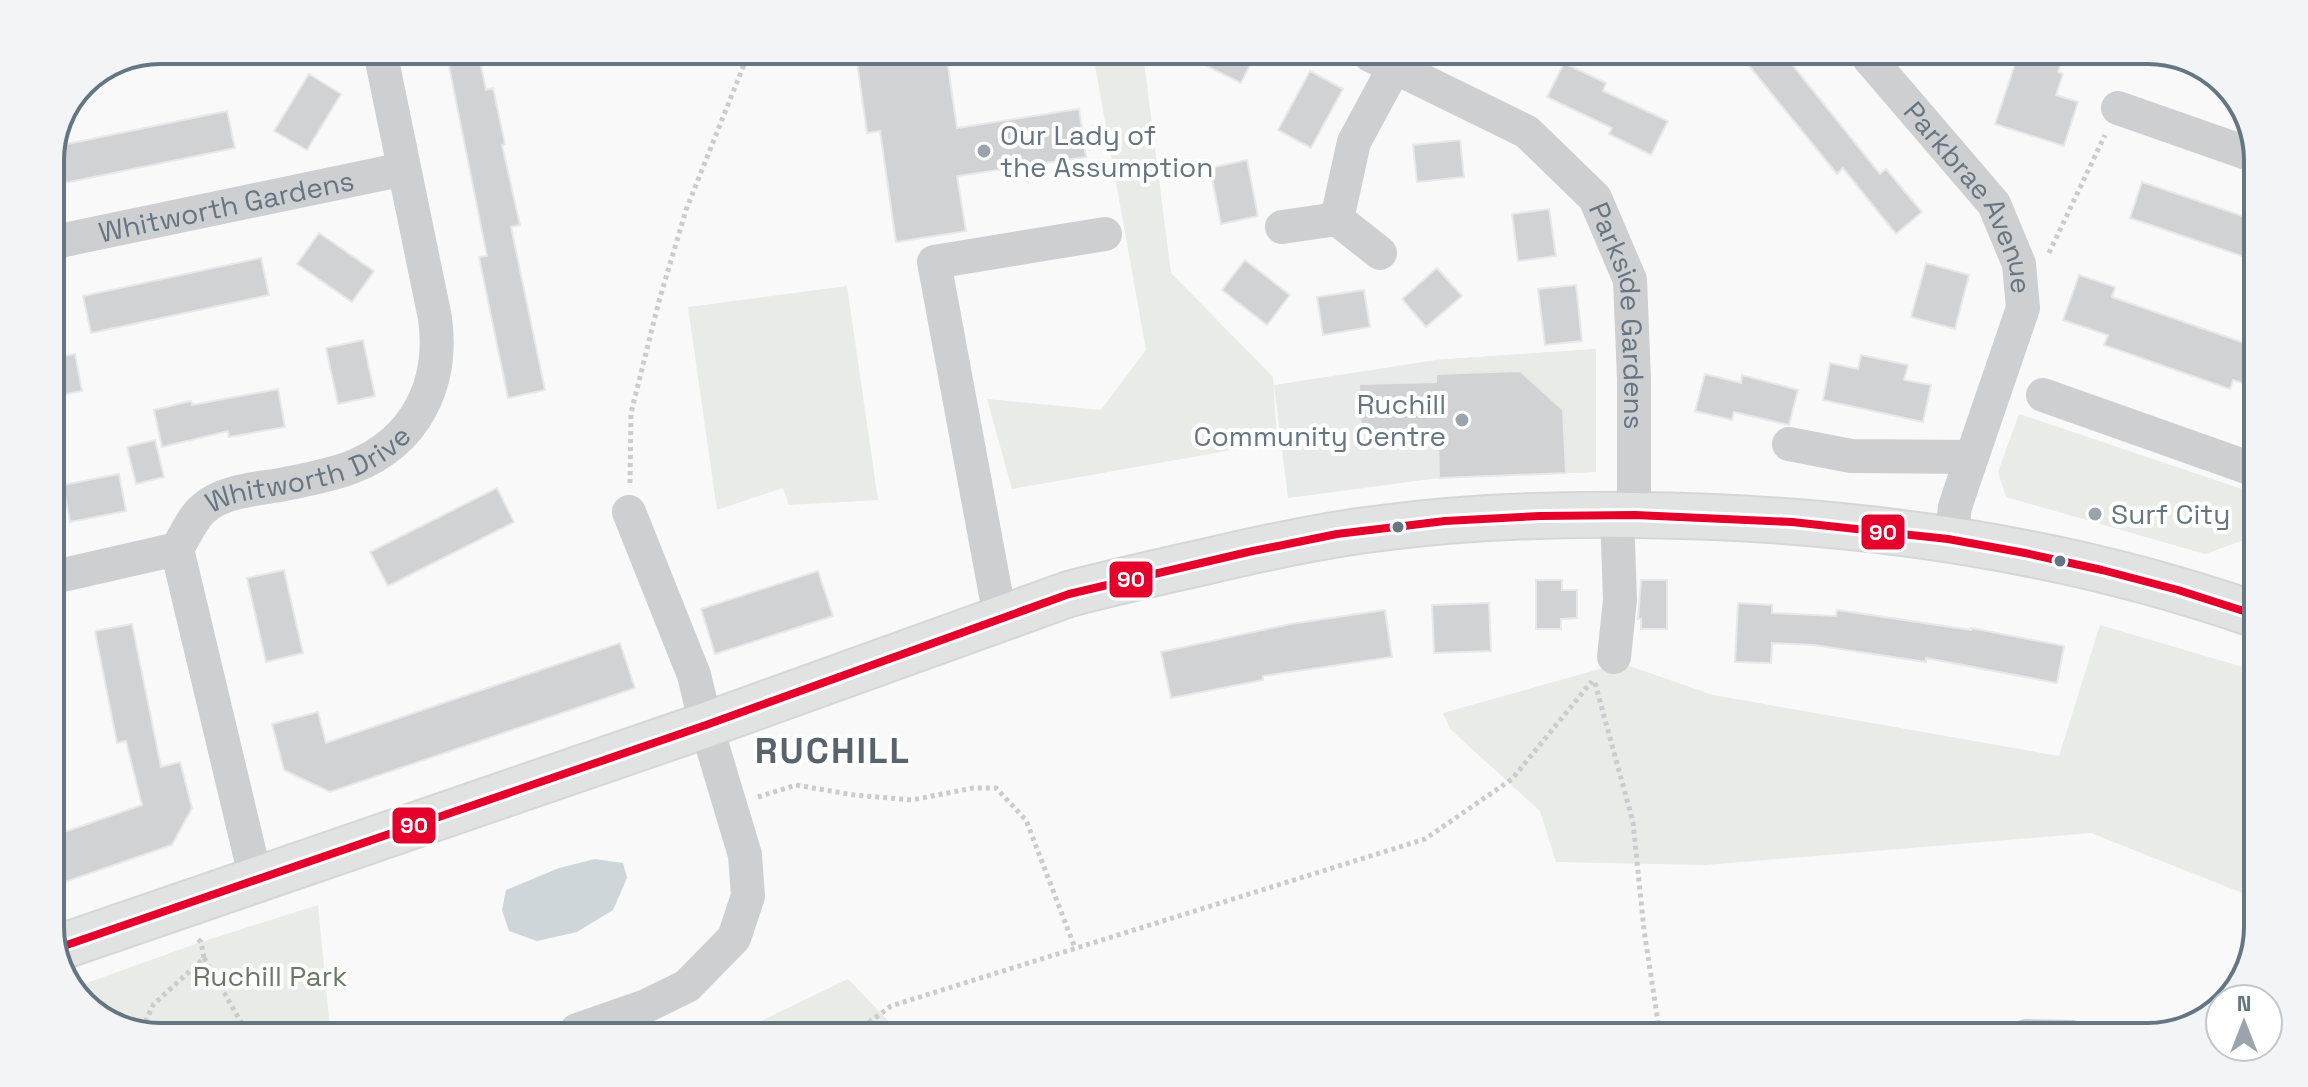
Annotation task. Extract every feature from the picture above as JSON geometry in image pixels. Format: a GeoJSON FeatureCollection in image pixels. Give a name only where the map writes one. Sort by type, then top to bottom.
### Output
{"type":"FeatureCollection","features":[{"type":"Feature","properties":{"kind":"main road"},"geometry":{"type":"LineString","coordinates":[[66,945],[706,725],[1000,617],[1118,580],[1332,535],[1385,527],[1504,517],[1625,514],[1808,521],[1951,539],[2244,602]]}},
{"type":"Feature","properties":{"kind":"street","name":"Whitworth Drive"},"geometry":{"type":"LineString","coordinates":[[177,549],[197,515],[205,507],[227,496],[334,473],[366,461],[398,439],[426,399],[436,369],[437,337],[383,64]]}},
{"type":"Feature","properties":{"kind":"street"},"geometry":{"type":"LineString","coordinates":[[1337,219],[1354,142],[1381,64]]}},
{"type":"Feature","properties":{"kind":"street","name":"Parkside Gardens"},"geometry":{"type":"LineString","coordinates":[[1388,64],[1527,132],[1595,198],[1630,280],[1634,379],[1620,600],[1604,668]]}},
{"type":"Feature","properties":{"kind":"street","name":"Parkbrae Avenue"},"geometry":{"type":"LineString","coordinates":[[1874,64],[1994,204],[2019,264],[2023,308],[1955,507],[1951,539]]}},
{"type":"Feature","properties":{"kind":"street"},"geometry":{"type":"LineString","coordinates":[[2118,108],[2244,152]]}},
{"type":"Feature","properties":{"kind":"street","name":"Whitworth Gardens"},"geometry":{"type":"LineString","coordinates":[[64,240],[404,169]]}},
{"type":"Feature","properties":{"kind":"street"},"geometry":{"type":"LineString","coordinates":[[1282,227],[1337,219],[1380,253]]}},
{"type":"Feature","properties":{"kind":"street"},"geometry":{"type":"LineString","coordinates":[[1000,617],[934,262],[1105,234]]}},
{"type":"Feature","properties":{"kind":"street"},"geometry":{"type":"LineString","coordinates":[[2043,395],[2244,466]]}},
{"type":"Feature","properties":{"kind":"street"},"geometry":{"type":"LineString","coordinates":[[1789,444],[1851,456],[1971,457]]}},
{"type":"Feature","properties":{"kind":"street"},"geometry":{"type":"LineString","coordinates":[[597,1023],[646,1006],[687,986],[734,938],[748,896],[745,855],[694,675],[629,512]]}},
{"type":"Feature","properties":{"kind":"street"},"geometry":{"type":"LineString","coordinates":[[64,575],[177,549],[256,880]]}},
{"type":"Feature","properties":{"kind":"path"},"geometry":{"type":"LineString","coordinates":[[629,512],[631,413],[659,301],[686,210],[744,64]]}},
{"type":"Feature","properties":{"kind":"path"},"geometry":{"type":"LineString","coordinates":[[2023,308],[2118,108]]}},
{"type":"Feature","properties":{"kind":"path"},"geometry":{"type":"LineString","coordinates":[[868,1023],[891,1006],[1425,839],[1512,779],[1604,668]]}},
{"type":"Feature","properties":{"kind":"path"},"geometry":{"type":"LineString","coordinates":[[1604,668],[1633,822],[1644,930],[1658,1023]]}},
{"type":"Feature","properties":{"kind":"path"},"geometry":{"type":"LineString","coordinates":[[731,806],[796,785],[854,795],[912,800],[973,788],[996,788],[1026,820],[1075,948]]}},
{"type":"Feature","properties":{"kind":"path"},"geometry":{"type":"LineString","coordinates":[[168,910],[201,942],[204,958],[242,1023]]}},
{"type":"Feature","properties":{"kind":"path"},"geometry":{"type":"LineString","coordinates":[[145,1021],[153,1005],[204,958]]}},
{"type":"Feature","properties":{"kind":"shaded area"},"geometry":{"type":"Polygon","coordinates":[[[1596,349],[1596,472],[1439,478],[1288,498],[1274,385],[1436,360],[1596,349]]]}},
{"type":"Feature","properties":{"kind":"shaded area"},"geometry":{"type":"Polygon","coordinates":[[[595,859],[623,863],[627,878],[613,910],[577,932],[537,941],[509,931],[502,910],[506,890],[559,868],[595,859]]]}},
{"type":"Feature","properties":{"kind":"green space"},"geometry":{"type":"Polygon","coordinates":[[[1095,64],[1144,64],[1171,273],[1273,377],[1277,442],[1012,489],[987,399],[1101,410],[1146,350],[1095,64]]]}},
{"type":"Feature","properties":{"kind":"green space"},"geometry":{"type":"Polygon","coordinates":[[[847,286],[878,500],[789,505],[783,488],[717,510],[688,307],[847,286]]]}},
{"type":"Feature","properties":{"kind":"green space"},"geometry":{"type":"Polygon","coordinates":[[[1596,349],[1596,472],[1566,473],[1563,410],[1520,371],[1436,374],[1436,360],[1596,349]]]}},
{"type":"Feature","properties":{"kind":"green space"},"geometry":{"type":"Polygon","coordinates":[[[2019,414],[2244,490],[2244,540],[2205,554],[2006,497],[1998,472],[2019,414]]]}},
{"type":"Feature","properties":{"kind":"green space"},"geometry":{"type":"Polygon","coordinates":[[[2100,625],[2244,667],[2244,894],[2091,833],[1706,865],[1556,862],[1540,811],[1450,729],[1443,713],[1621,663],[1713,695],[2059,756],[2100,625]]]}},
{"type":"Feature","properties":{"kind":"green space","name":"Ruchill Park"},"geometry":{"type":"Polygon","coordinates":[[[318,905],[329,1023],[141,1021],[112,1010],[83,984],[318,905]]]}},
{"type":"Feature","properties":{"kind":"green space"},"geometry":{"type":"Polygon","coordinates":[[[848,979],[890,1023],[757,1023],[848,979]]]}},
{"type":"Feature","properties":{"kind":"building"},"geometry":{"type":"Polygon","coordinates":[[[449,64],[481,64],[486,90],[493,88],[520,225],[511,227],[545,390],[508,398],[479,257],[487,256],[449,64]]]}},
{"type":"Feature","properties":{"kind":"building","name":"Our Lady of the Assumption"},"geometry":{"type":"Polygon","coordinates":[[[857,64],[948,64],[957,128],[1079,109],[1086,157],[957,176],[966,231],[896,242],[880,131],[867,133],[857,64]]]}},
{"type":"Feature","properties":{"kind":"building"},"geometry":{"type":"Polygon","coordinates":[[[1203,64],[1250,64],[1241,83],[1203,64]]]}},
{"type":"Feature","properties":{"kind":"building"},"geometry":{"type":"Polygon","coordinates":[[[1566,64],[1606,83],[1603,91],[1668,121],[1651,155],[1609,134],[1612,128],[1547,97],[1566,64]]]}},
{"type":"Feature","properties":{"kind":"building"},"geometry":{"type":"Polygon","coordinates":[[[1748,64],[1792,64],[1880,174],[1886,169],[1922,212],[1896,234],[1843,168],[1837,174],[1748,64]]]}},
{"type":"Feature","properties":{"kind":"building"},"geometry":{"type":"Polygon","coordinates":[[[2015,64],[2061,64],[2058,72],[2063,74],[2056,95],[2078,102],[2064,146],[1995,124],[2015,64]]]}},
{"type":"Feature","properties":{"kind":"building"},"geometry":{"type":"Polygon","coordinates":[[[1310,71],[1343,89],[1311,148],[1278,130],[1310,71]]]}},
{"type":"Feature","properties":{"kind":"building"},"geometry":{"type":"Polygon","coordinates":[[[309,74],[341,94],[307,150],[274,131],[309,74]]]}},
{"type":"Feature","properties":{"kind":"building"},"geometry":{"type":"Polygon","coordinates":[[[227,111],[235,148],[64,183],[66,144],[227,111]]]}},
{"type":"Feature","properties":{"kind":"building"},"geometry":{"type":"Polygon","coordinates":[[[1460,140],[1464,177],[1417,182],[1413,145],[1460,140]]]}},
{"type":"Feature","properties":{"kind":"building"},"geometry":{"type":"Polygon","coordinates":[[[1247,160],[1258,216],[1221,224],[1210,168],[1247,160]]]}},
{"type":"Feature","properties":{"kind":"building"},"geometry":{"type":"Polygon","coordinates":[[[2142,182],[2244,217],[2244,257],[2130,218],[2142,182]]]}},
{"type":"Feature","properties":{"kind":"building"},"geometry":{"type":"Polygon","coordinates":[[[1549,209],[1556,256],[1518,261],[1512,214],[1549,209]]]}},
{"type":"Feature","properties":{"kind":"building"},"geometry":{"type":"Polygon","coordinates":[[[319,233],[374,271],[352,302],[297,264],[319,233]]]}},
{"type":"Feature","properties":{"kind":"building"},"geometry":{"type":"Polygon","coordinates":[[[261,258],[269,295],[91,333],[83,296],[261,258]]]}},
{"type":"Feature","properties":{"kind":"building"},"geometry":{"type":"Polygon","coordinates":[[[1245,260],[1290,295],[1267,325],[1222,290],[1245,260]]]}},
{"type":"Feature","properties":{"kind":"building"},"geometry":{"type":"Polygon","coordinates":[[[1926,263],[1969,275],[1955,329],[1911,317],[1926,263]]]}},
{"type":"Feature","properties":{"kind":"building"},"geometry":{"type":"Polygon","coordinates":[[[1437,268],[1462,296],[1426,327],[1402,299],[1437,268]]]}},
{"type":"Feature","properties":{"kind":"building"},"geometry":{"type":"Polygon","coordinates":[[[2079,275],[2115,287],[2112,297],[2244,343],[2244,384],[2233,380],[2230,389],[2104,345],[2108,335],[2063,320],[2079,275]]]}},
{"type":"Feature","properties":{"kind":"building"},"geometry":{"type":"Polygon","coordinates":[[[1576,285],[1582,341],[1545,345],[1538,289],[1576,285]]]}},
{"type":"Feature","properties":{"kind":"building"},"geometry":{"type":"Polygon","coordinates":[[[1364,290],[1370,327],[1323,335],[1317,297],[1364,290]]]}},
{"type":"Feature","properties":{"kind":"building"},"geometry":{"type":"Polygon","coordinates":[[[363,340],[375,396],[338,404],[326,348],[363,340]]]}},
{"type":"Feature","properties":{"kind":"building"},"geometry":{"type":"Polygon","coordinates":[[[75,354],[82,391],[64,394],[64,356],[75,354]]]}},
{"type":"Feature","properties":{"kind":"building"},"geometry":{"type":"Polygon","coordinates":[[[1861,355],[1908,365],[1904,380],[1931,385],[1923,422],[1823,400],[1830,363],[1858,369],[1861,355]]]}},
{"type":"Feature","properties":{"kind":"building","name":"Ruchill Community Centre"},"geometry":{"type":"Polygon","coordinates":[[[1520,371],[1563,410],[1566,473],[1439,478],[1438,430],[1361,433],[1359,384],[1436,382],[1436,374],[1520,371]]]}},
{"type":"Feature","properties":{"kind":"building"},"geometry":{"type":"Polygon","coordinates":[[[1705,374],[1741,383],[1742,375],[1798,390],[1789,425],[1734,412],[1732,420],[1695,411],[1705,374]]]}},
{"type":"Feature","properties":{"kind":"building"},"geometry":{"type":"Polygon","coordinates":[[[278,389],[285,427],[229,437],[228,431],[162,447],[154,410],[191,401],[192,405],[278,389]]]}},
{"type":"Feature","properties":{"kind":"building"},"geometry":{"type":"Polygon","coordinates":[[[155,440],[164,477],[136,484],[127,447],[155,440]]]}},
{"type":"Feature","properties":{"kind":"building"},"geometry":{"type":"Polygon","coordinates":[[[119,474],[126,511],[70,522],[64,485],[119,474]]]}},
{"type":"Feature","properties":{"kind":"building"},"geometry":{"type":"Polygon","coordinates":[[[497,488],[514,522],[388,586],[370,552],[497,488]]]}},
{"type":"Feature","properties":{"kind":"building"},"geometry":{"type":"Polygon","coordinates":[[[284,570],[303,653],[266,662],[247,578],[284,570]]]}},
{"type":"Feature","properties":{"kind":"building"},"geometry":{"type":"Polygon","coordinates":[[[818,571],[833,616],[715,654],[701,609],[818,571]]]}},
{"type":"Feature","properties":{"kind":"building"},"geometry":{"type":"Polygon","coordinates":[[[1536,580],[1562,580],[1562,590],[1577,590],[1577,618],[1561,619],[1561,629],[1536,629],[1536,580]]]}},
{"type":"Feature","properties":{"kind":"building"},"geometry":{"type":"Polygon","coordinates":[[[1641,580],[1667,580],[1667,629],[1641,629],[1641,619],[1638,619],[1641,580]]]}},
{"type":"Feature","properties":{"kind":"building"},"geometry":{"type":"Polygon","coordinates":[[[1489,603],[1491,651],[1434,653],[1432,605],[1489,603]]]}},
{"type":"Feature","properties":{"kind":"building"},"geometry":{"type":"Polygon","coordinates":[[[1738,603],[1772,605],[1772,613],[1836,616],[1837,610],[1971,628],[2064,646],[2057,683],[1926,658],[1926,662],[1814,645],[1772,643],[1771,663],[1735,662],[1738,603]]]}},
{"type":"Feature","properties":{"kind":"building"},"geometry":{"type":"Polygon","coordinates":[[[1385,610],[1392,657],[1263,676],[1263,680],[1171,698],[1161,652],[1291,624],[1385,610]]]}},
{"type":"Feature","properties":{"kind":"building"},"geometry":{"type":"Polygon","coordinates":[[[132,624],[161,767],[180,762],[192,808],[172,845],[64,882],[64,832],[142,805],[126,741],[117,743],[95,631],[132,624]]]}},
{"type":"Feature","properties":{"kind":"building"},"geometry":{"type":"Polygon","coordinates":[[[620,643],[635,688],[330,792],[284,770],[272,724],[318,712],[326,743],[620,643]]]}},
{"type":"Feature","properties":{"kind":"transit line","name":"90"},"geometry":{"type":"LineString","coordinates":[[66,945],[706,725],[1069,594],[1337,534],[1445,521],[1540,516],[1635,515],[1792,522],[1948,539],[2025,553],[2178,590],[2244,611]]}},
{"type":"Feature","properties":{"kind":"place","name":"Our Lady of the Assumption"},"geometry":{"type":"Point","coordinates":[984,151]}},
{"type":"Feature","properties":{"kind":"place","name":"Ruchill Community Centre"},"geometry":{"type":"Point","coordinates":[1462,420]}},
{"type":"Feature","properties":{"kind":"place","name":"Surf City"},"geometry":{"type":"Point","coordinates":[2095,514]}},
{"type":"Feature","properties":{"kind":"district","name":"RUCHILL"},"geometry":{"type":"Point","coordinates":[833,751]}}]}
